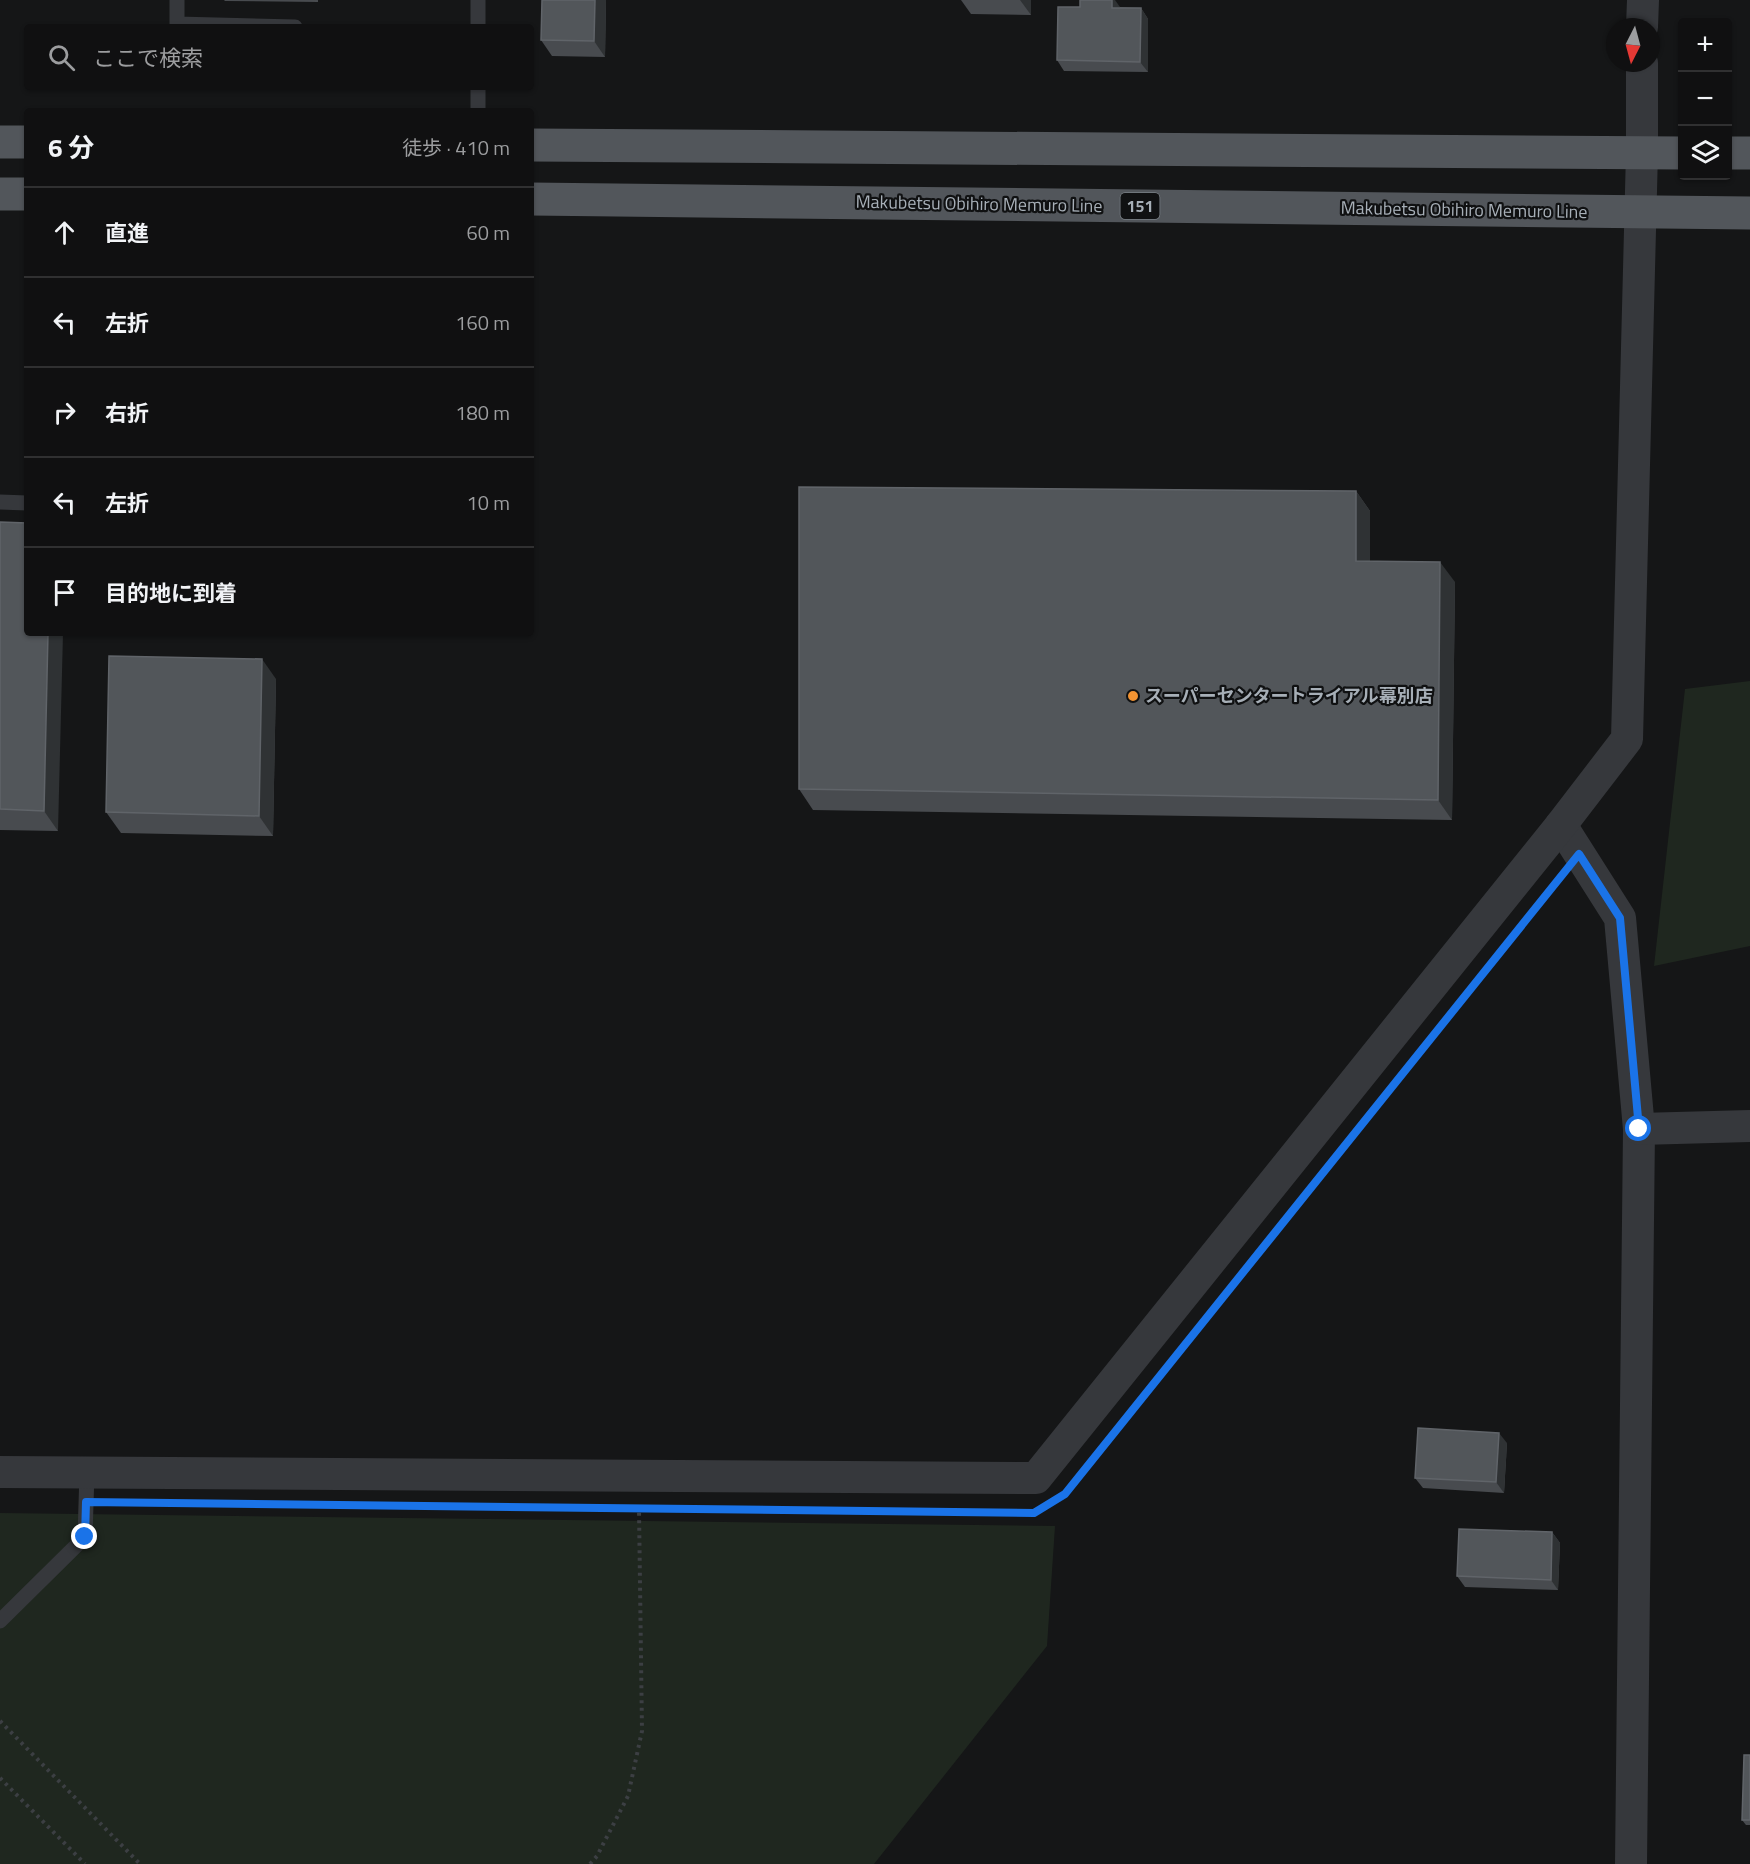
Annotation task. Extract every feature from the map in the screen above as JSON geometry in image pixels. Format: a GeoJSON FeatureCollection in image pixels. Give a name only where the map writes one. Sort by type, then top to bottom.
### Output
{"type":"FeatureCollection","features":[{"type":"Feature","properties":{"kind":"main road"},"geometry":{"type":"LineString","coordinates":[[0,142],[24,142]]}},
{"type":"Feature","properties":{"kind":"main road"},"geometry":{"type":"LineString","coordinates":[[534,145],[1678,153]]}},
{"type":"Feature","properties":{"kind":"main road"},"geometry":{"type":"LineString","coordinates":[[1732,153],[1750,153]]}},
{"type":"Feature","properties":{"kind":"main road"},"geometry":{"type":"LineString","coordinates":[[0,194],[24,194]]}},
{"type":"Feature","properties":{"kind":"main road","name":"Makubetsu Obihiro Memuro Line"},"geometry":{"type":"LineString","coordinates":[[534,199],[1750,213]]}},
{"type":"Feature","properties":{"kind":"street"},"geometry":{"type":"LineString","coordinates":[[1642,0],[1642,18]]}},
{"type":"Feature","properties":{"kind":"street"},"geometry":{"type":"LineString","coordinates":[[0,1472],[1036,1478],[1627,740],[1642,72]]}},
{"type":"Feature","properties":{"kind":"street"},"geometry":{"type":"LineString","coordinates":[[1561,825],[1620,918],[1639,1129],[1631,1864]]}},
{"type":"Feature","properties":{"kind":"street"},"geometry":{"type":"LineString","coordinates":[[1639,1129],[1750,1126]]}},
{"type":"Feature","properties":{"kind":"lane"},"geometry":{"type":"LineString","coordinates":[[177,0],[177,24]]}},
{"type":"Feature","properties":{"kind":"lane"},"geometry":{"type":"LineString","coordinates":[[478,0],[478,24]]}},
{"type":"Feature","properties":{"kind":"lane"},"geometry":{"type":"LineString","coordinates":[[478,90],[478,108]]}},
{"type":"Feature","properties":{"kind":"lane"},"geometry":{"type":"LineString","coordinates":[[0,502],[24,503]]}},
{"type":"Feature","properties":{"kind":"lane"},"geometry":{"type":"LineString","coordinates":[[0,1621],[85,1537],[87,1472]]}},
{"type":"Feature","properties":{"kind":"path"},"geometry":{"type":"LineString","coordinates":[[590,1864],[597,1856],[628,1796],[642,1731],[639,1508]]}},
{"type":"Feature","properties":{"kind":"path"},"geometry":{"type":"LineString","coordinates":[[0,1721],[140,1864]]}},
{"type":"Feature","properties":{"kind":"path"},"geometry":{"type":"LineString","coordinates":[[0,1778],[85,1864]]}},
{"type":"Feature","properties":{"kind":"shaded area"},"geometry":{"type":"Polygon","coordinates":[[[1750,681],[1750,946],[1654,966],[1685,689],[1750,681]]]}},
{"type":"Feature","properties":{"kind":"shaded area"},"geometry":{"type":"Polygon","coordinates":[[[0,1513],[1055,1526],[1047,1646],[874,1864],[0,1864],[0,1513]]]}},
{"type":"Feature","properties":{"kind":"building"},"geometry":{"type":"Polygon","coordinates":[[[542,0],[595,0],[594,41],[541,40],[542,0]]]}},
{"type":"Feature","properties":{"kind":"building"},"geometry":{"type":"Polygon","coordinates":[[[1080,0],[1112,0],[1112,8],[1141,8],[1140,62],[1057,60],[1058,7],[1080,7],[1080,0]]]}},
{"type":"Feature","properties":{"kind":"building","name":"スーパーセンタートライアル幕別店"},"geometry":{"type":"Polygon","coordinates":[[[799,487],[1356,491],[1356,561],[1440,562],[1438,800],[799,789],[799,487]]]}},
{"type":"Feature","properties":{"kind":"building"},"geometry":{"type":"Polygon","coordinates":[[[0,522],[24,523],[24,636],[48,636],[44,811],[0,809],[0,522]]]}},
{"type":"Feature","properties":{"kind":"building"},"geometry":{"type":"Polygon","coordinates":[[[109,656],[262,659],[259,816],[106,812],[109,656]]]}},
{"type":"Feature","properties":{"kind":"building"},"geometry":{"type":"Polygon","coordinates":[[[1418,1428],[1499,1433],[1496,1482],[1415,1478],[1418,1428]]]}},
{"type":"Feature","properties":{"kind":"building"},"geometry":{"type":"Polygon","coordinates":[[[1459,1529],[1552,1532],[1551,1580],[1457,1576],[1459,1529]]]}},
{"type":"Feature","properties":{"kind":"building"},"geometry":{"type":"Polygon","coordinates":[[[1744,1755],[1750,1755],[1750,1820],[1742,1820],[1744,1755]]]}},
{"type":"Feature","properties":{"kind":"place","name":"スーパーセンタートライアル幕別店"},"geometry":{"type":"Point","coordinates":[1133,696]}},
{"type":"Feature","properties":{"kind":"route"},"geometry":{"type":"LineString","coordinates":[[85,1537],[86,1502],[1034,1513],[1065,1494],[1579,854],[1620,918],[1639,1129]]}}]}
